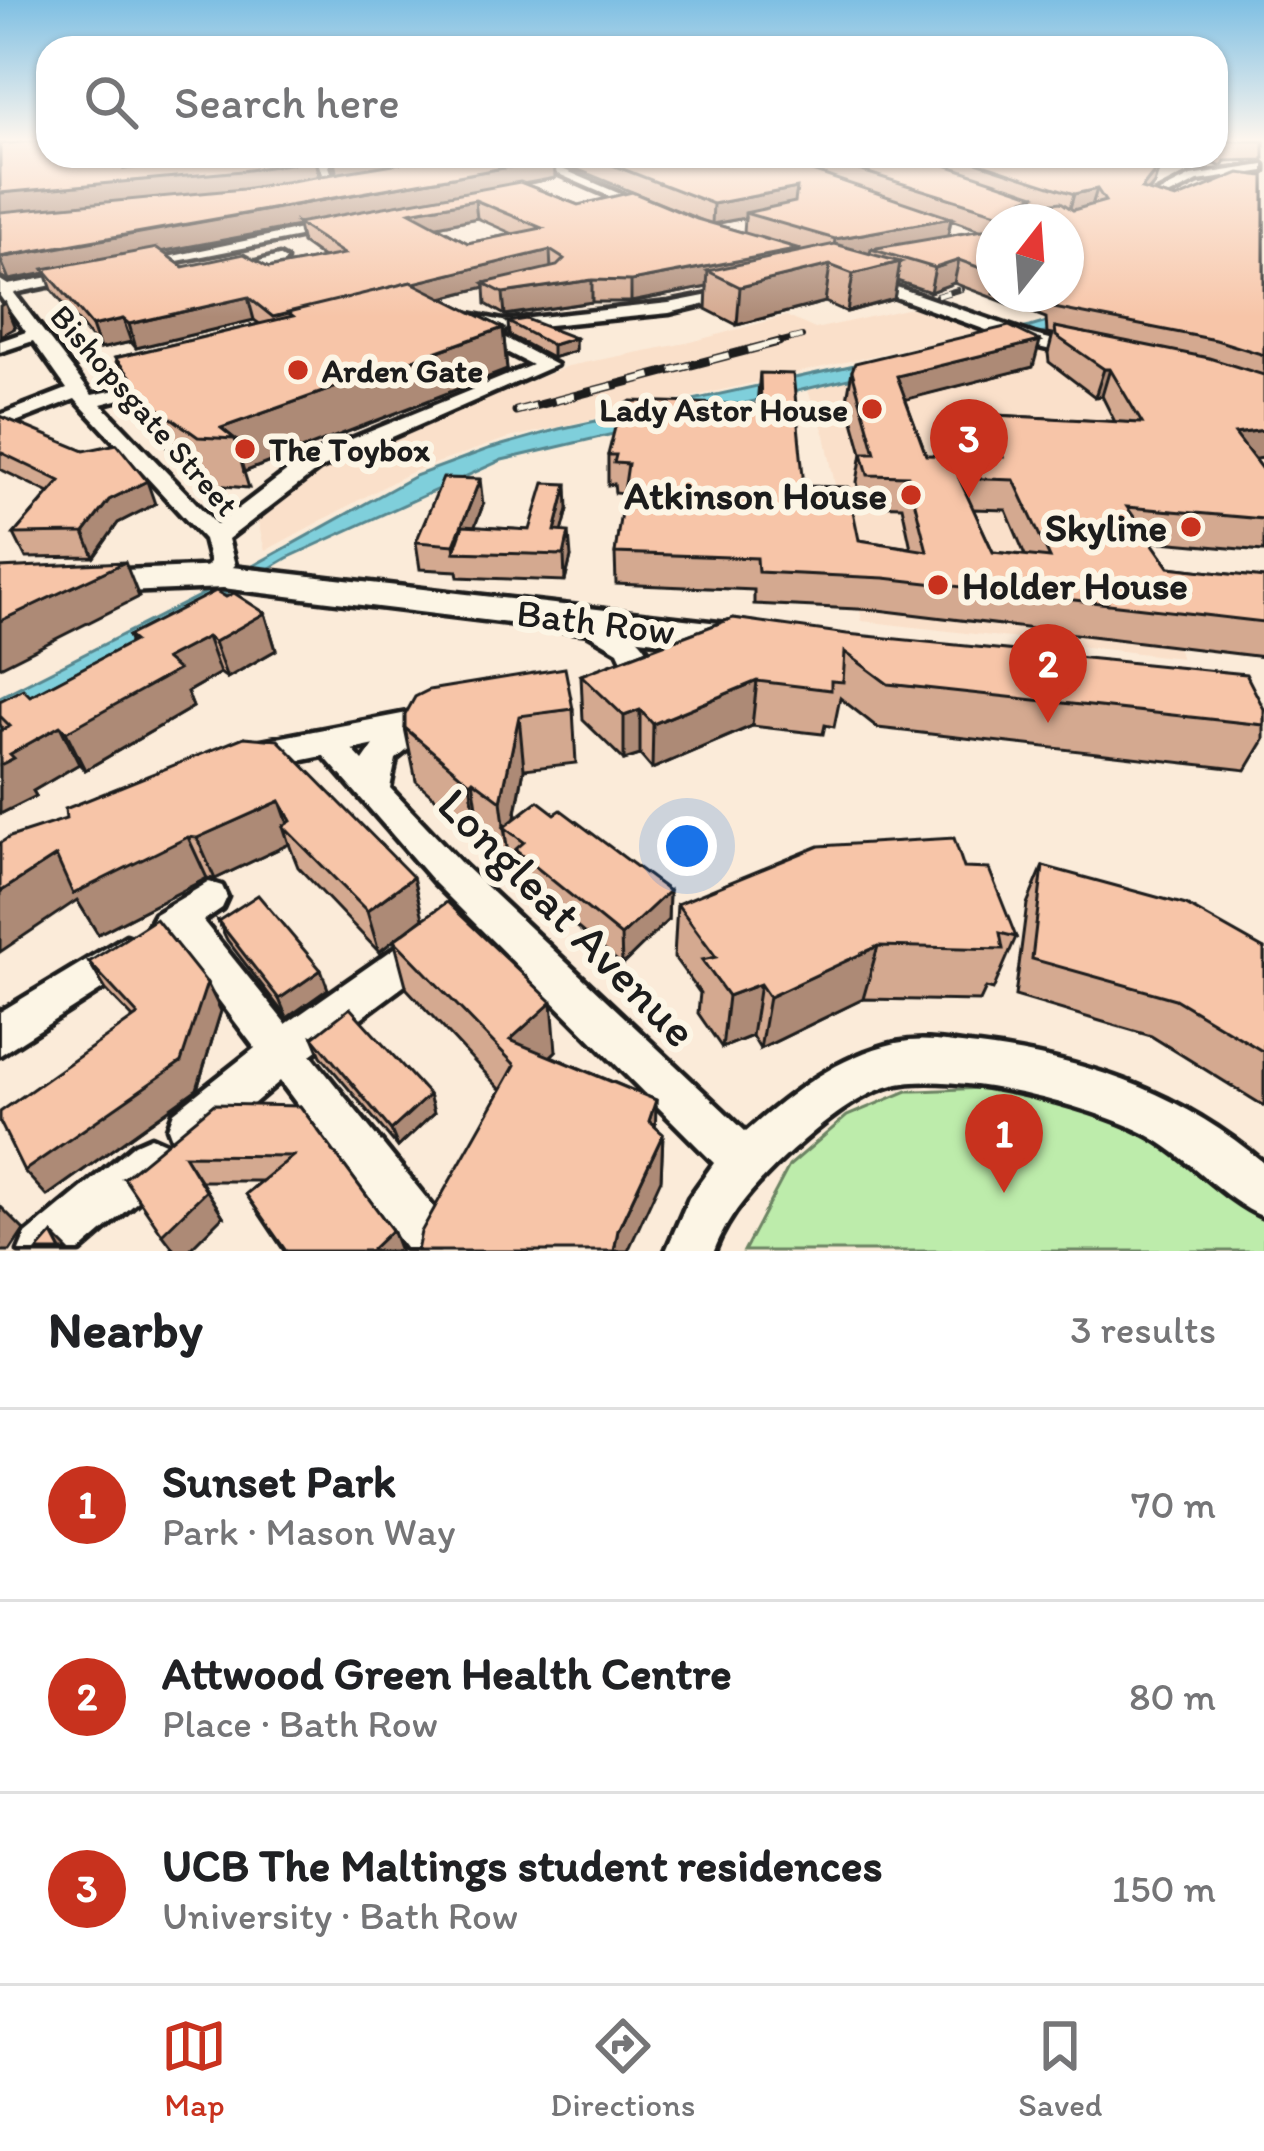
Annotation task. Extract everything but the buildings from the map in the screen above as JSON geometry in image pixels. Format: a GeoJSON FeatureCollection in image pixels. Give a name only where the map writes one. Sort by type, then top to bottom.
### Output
{"type":"FeatureCollection","features":[{"type":"Feature","properties":{"kind":"main road","name":"Bath Row"},"geometry":{"type":"LineString","coordinates":[[0,586],[216,577],[776,642]]}},
{"type":"Feature","properties":{"kind":"street"},"geometry":{"type":"LineString","coordinates":[[620,199],[658,213]]}},
{"type":"Feature","properties":{"kind":"street"},"geometry":{"type":"LineString","coordinates":[[128,266],[340,225]]}},
{"type":"Feature","properties":{"kind":"street"},"geometry":{"type":"LineString","coordinates":[[214,274],[284,263],[253,242]]}},
{"type":"Feature","properties":{"kind":"street"},"geometry":{"type":"LineString","coordinates":[[166,259],[182,271]]}},
{"type":"Feature","properties":{"kind":"street"},"geometry":{"type":"LineString","coordinates":[[1,289],[108,270]]}},
{"type":"Feature","properties":{"kind":"street"},"geometry":{"type":"LineString","coordinates":[[857,278],[1044,345],[1103,356]]}},
{"type":"Feature","properties":{"kind":"street","name":"Bishopsgate Street"},"geometry":{"type":"LineString","coordinates":[[1,289],[83,396],[215,538],[223,566],[216,577]]}},
{"type":"Feature","properties":{"kind":"street"},"geometry":{"type":"LineString","coordinates":[[487,297],[444,308],[491,326],[669,308],[754,291]]}},
{"type":"Feature","properties":{"kind":"street"},"geometry":{"type":"LineString","coordinates":[[215,538],[310,464],[547,365],[489,336],[491,326]]}},
{"type":"Feature","properties":{"kind":"street"},"geometry":{"type":"LineString","coordinates":[[0,347],[35,335]]}},
{"type":"Feature","properties":{"kind":"street"},"geometry":{"type":"LineString","coordinates":[[0,422],[83,396],[178,378]]}},
{"type":"Feature","properties":{"kind":"street"},"geometry":{"type":"LineString","coordinates":[[580,619],[615,632],[637,656],[624,676]]}},
{"type":"Feature","properties":{"kind":"street"},"geometry":{"type":"LineString","coordinates":[[624,676],[681,632]]}},
{"type":"Feature","properties":{"kind":"street"},"geometry":{"type":"LineString","coordinates":[[211,768],[324,739],[492,709]]}},
{"type":"Feature","properties":{"kind":"street"},"geometry":{"type":"LineString","coordinates":[[373,794],[373,772],[388,744],[404,732],[445,719]]}},
{"type":"Feature","properties":{"kind":"street","name":"Longleat Avenue"},"geometry":{"type":"LineString","coordinates":[[324,739],[483,906],[745,1162]]}},
{"type":"Feature","properties":{"kind":"street"},"geometry":{"type":"LineString","coordinates":[[43,1251],[283,1052],[483,906]]}},
{"type":"Feature","properties":{"kind":"street"},"geometry":{"type":"LineString","coordinates":[[0,1035],[194,908],[283,1052],[422,1231]]}},
{"type":"Feature","properties":{"kind":"street"},"geometry":{"type":"LineString","coordinates":[[691,1251],[705,1208],[745,1162],[812,1105],[860,1079],[912,1060],[1024,1071],[1112,1092],[1188,1132],[1264,1194]]}},
{"type":"Feature","properties":{"kind":"shaded area"},"geometry":{"type":"Polygon","coordinates":[[[920,306],[982,331],[505,439],[409,473],[265,551],[260,514],[338,460],[568,366],[691,342],[786,316],[815,329],[920,306]]]}},
{"type":"Feature","properties":{"kind":"shaded area"},"geometry":{"type":"Polygon","coordinates":[[[1017,344],[1117,361],[1264,458],[1264,506],[1097,491],[1158,599],[1181,658],[862,621],[825,435],[807,388],[1017,344]]]}},
{"type":"Feature","properties":{"kind":"green space"},"geometry":{"type":"Polygon","coordinates":[[[907,1091],[1029,1091],[1126,1121],[1184,1156],[1264,1219],[1264,1251],[744,1251],[789,1166],[847,1116],[907,1091]]]}},
{"type":"Feature","properties":{"kind":"water"},"geometry":{"type":"Polygon","coordinates":[[[1264,258],[1071,327],[502,460],[287,558],[222,596],[213,612],[0,729],[0,697],[197,597],[415,476],[559,429],[1030,327],[1264,258]]]}},
{"type":"Feature","properties":{"kind":"railway"},"geometry":{"type":"LineString","coordinates":[[937,296],[961,289]]}},
{"type":"Feature","properties":{"kind":"railway"},"geometry":{"type":"LineString","coordinates":[[767,345],[802,336]]}},
{"type":"Feature","properties":{"kind":"railway"},"geometry":{"type":"LineString","coordinates":[[516,411],[779,342]]}},
{"type":"Feature","properties":{"kind":"place","name":"Arden Gate"},"geometry":{"type":"Point","coordinates":[298,370]}},
{"type":"Feature","properties":{"kind":"place","name":"Lady Astor House"},"geometry":{"type":"Point","coordinates":[872,409]}},
{"type":"Feature","properties":{"kind":"place","name":"The Toybox"},"geometry":{"type":"Point","coordinates":[245,449]}},
{"type":"Feature","properties":{"kind":"place","name":"Atkinson House"},"geometry":{"type":"Point","coordinates":[911,495]}},
{"type":"Feature","properties":{"kind":"place","name":"UCB The Maltings student residences"},"geometry":{"type":"Point","coordinates":[969,498]}},
{"type":"Feature","properties":{"kind":"place","name":"Skyline"},"geometry":{"type":"Point","coordinates":[1191,527]}},
{"type":"Feature","properties":{"kind":"place","name":"Holder House"},"geometry":{"type":"Point","coordinates":[938,585]}},
{"type":"Feature","properties":{"kind":"place","name":"Attwood Green Health Centre"},"geometry":{"type":"Point","coordinates":[1048,723]}},
{"type":"Feature","properties":{"kind":"place","name":"Sunset Park"},"geometry":{"type":"Point","coordinates":[1004,1193]}}]}
